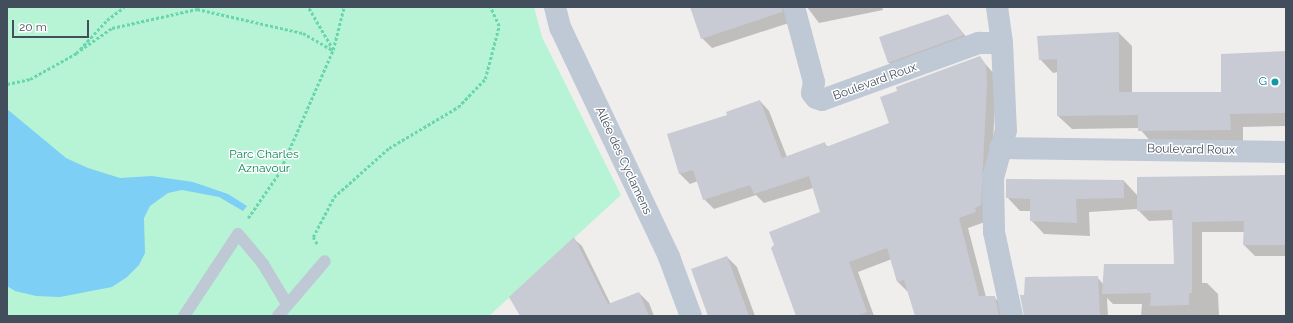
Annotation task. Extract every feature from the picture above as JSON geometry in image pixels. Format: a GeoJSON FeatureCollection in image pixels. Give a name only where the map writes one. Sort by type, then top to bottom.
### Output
{"type":"FeatureCollection","features":[{"type":"Feature","properties":{"kind":"street","name":"Allée des Cyclamens"},"geometry":{"type":"LineString","coordinates":[[555,7],[560,27],[669,257],[691,316]]}},
{"type":"Feature","properties":{"kind":"street","name":"Boulevard Roux"},"geometry":{"type":"LineString","coordinates":[[794,7],[814,82],[812,92],[816,98],[822,100],[979,43],[1002,42]]}},
{"type":"Feature","properties":{"kind":"street"},"geometry":{"type":"LineString","coordinates":[[997,7],[1002,42],[1006,130],[993,178],[994,232],[1012,316]]}},
{"type":"Feature","properties":{"kind":"street","name":"Boulevard Roux"},"geometry":{"type":"LineString","coordinates":[[1000,148],[1286,152]]}},
{"type":"Feature","properties":{"kind":"lane"},"geometry":{"type":"LineString","coordinates":[[184,316],[238,234],[263,264],[287,304]]}},
{"type":"Feature","properties":{"kind":"lane"},"geometry":{"type":"LineString","coordinates":[[278,316],[325,261]]}},
{"type":"Feature","properties":{"kind":"path"},"geometry":{"type":"LineString","coordinates":[[76,53],[107,20],[124,7]]}},
{"type":"Feature","properties":{"kind":"path"},"geometry":{"type":"LineString","coordinates":[[308,7],[333,50]]}},
{"type":"Feature","properties":{"kind":"path"},"geometry":{"type":"LineString","coordinates":[[238,234],[279,173],[333,50],[344,7]]}},
{"type":"Feature","properties":{"kind":"path"},"geometry":{"type":"LineString","coordinates":[[325,261],[313,236],[334,197],[389,148],[458,107],[485,79],[499,26],[490,7]]}},
{"type":"Feature","properties":{"kind":"path"},"geometry":{"type":"LineString","coordinates":[[7,84],[30,79],[76,53],[112,28],[196,9],[303,33],[333,50]]}},
{"type":"Feature","properties":{"kind":"green space","name":"Parc Charles Aznavour"},"geometry":{"type":"Polygon","coordinates":[[[7,7],[534,7],[542,37],[621,195],[489,316],[7,316],[7,7]]]}},
{"type":"Feature","properties":{"kind":"water"},"geometry":{"type":"Polygon","coordinates":[[[7,109],[66,158],[88,168],[120,178],[152,176],[193,182],[228,194],[247,206],[243,211],[219,197],[182,190],[168,193],[150,206],[144,218],[145,253],[139,265],[127,277],[112,287],[60,297],[36,296],[15,291],[7,286],[7,109]]]}},
{"type":"Feature","properties":{"kind":"building"},"geometry":{"type":"Polygon","coordinates":[[[690,7],[782,7],[782,12],[701,39],[690,7]]]}},
{"type":"Feature","properties":{"kind":"building"},"geometry":{"type":"Polygon","coordinates":[[[948,14],[964,35],[888,63],[879,37],[948,14]]]}},
{"type":"Feature","properties":{"kind":"building"},"geometry":{"type":"Polygon","coordinates":[[[1119,32],[1119,92],[1221,92],[1221,54],[1286,51],[1286,113],[1230,114],[1231,130],[1138,131],[1138,115],[1057,116],[1057,59],[1039,60],[1037,36],[1119,32]]]}},
{"type":"Feature","properties":{"kind":"building"},"geometry":{"type":"Polygon","coordinates":[[[980,56],[986,65],[987,84],[981,205],[975,208],[976,212],[959,218],[979,296],[995,296],[999,316],[915,316],[904,280],[897,282],[887,248],[849,262],[867,312],[856,316],[796,316],[771,248],[774,245],[769,232],[820,212],[809,176],[754,194],[750,185],[703,200],[693,170],[679,174],[667,134],[727,115],[726,112],[760,100],[782,158],[825,142],[826,147],[889,123],[880,97],[897,91],[896,87],[980,56]]]}},
{"type":"Feature","properties":{"kind":"building"},"geometry":{"type":"Polygon","coordinates":[[[1286,175],[1286,245],[1243,245],[1244,221],[1192,222],[1192,293],[1189,293],[1189,305],[1150,306],[1151,293],[1102,294],[1104,264],[1174,264],[1172,210],[1137,211],[1137,177],[1286,175]]]}},
{"type":"Feature","properties":{"kind":"building"},"geometry":{"type":"Polygon","coordinates":[[[1006,179],[1124,180],[1124,198],[1076,199],[1077,223],[1030,221],[1030,199],[1006,198],[1006,179]]]}},
{"type":"Feature","properties":{"kind":"building"},"geometry":{"type":"Polygon","coordinates":[[[574,237],[608,304],[639,292],[649,316],[520,316],[509,297],[574,237]]]}},
{"type":"Feature","properties":{"kind":"building"},"geometry":{"type":"Polygon","coordinates":[[[727,256],[749,316],[708,316],[691,269],[727,256]]]}},
{"type":"Feature","properties":{"kind":"building"},"geometry":{"type":"Polygon","coordinates":[[[1098,276],[1100,316],[1024,316],[1020,295],[1024,295],[1025,277],[1098,276]]]}},
{"type":"Feature","properties":{"kind":"place","name":"G"},"geometry":{"type":"Point","coordinates":[1275,82]}}]}
